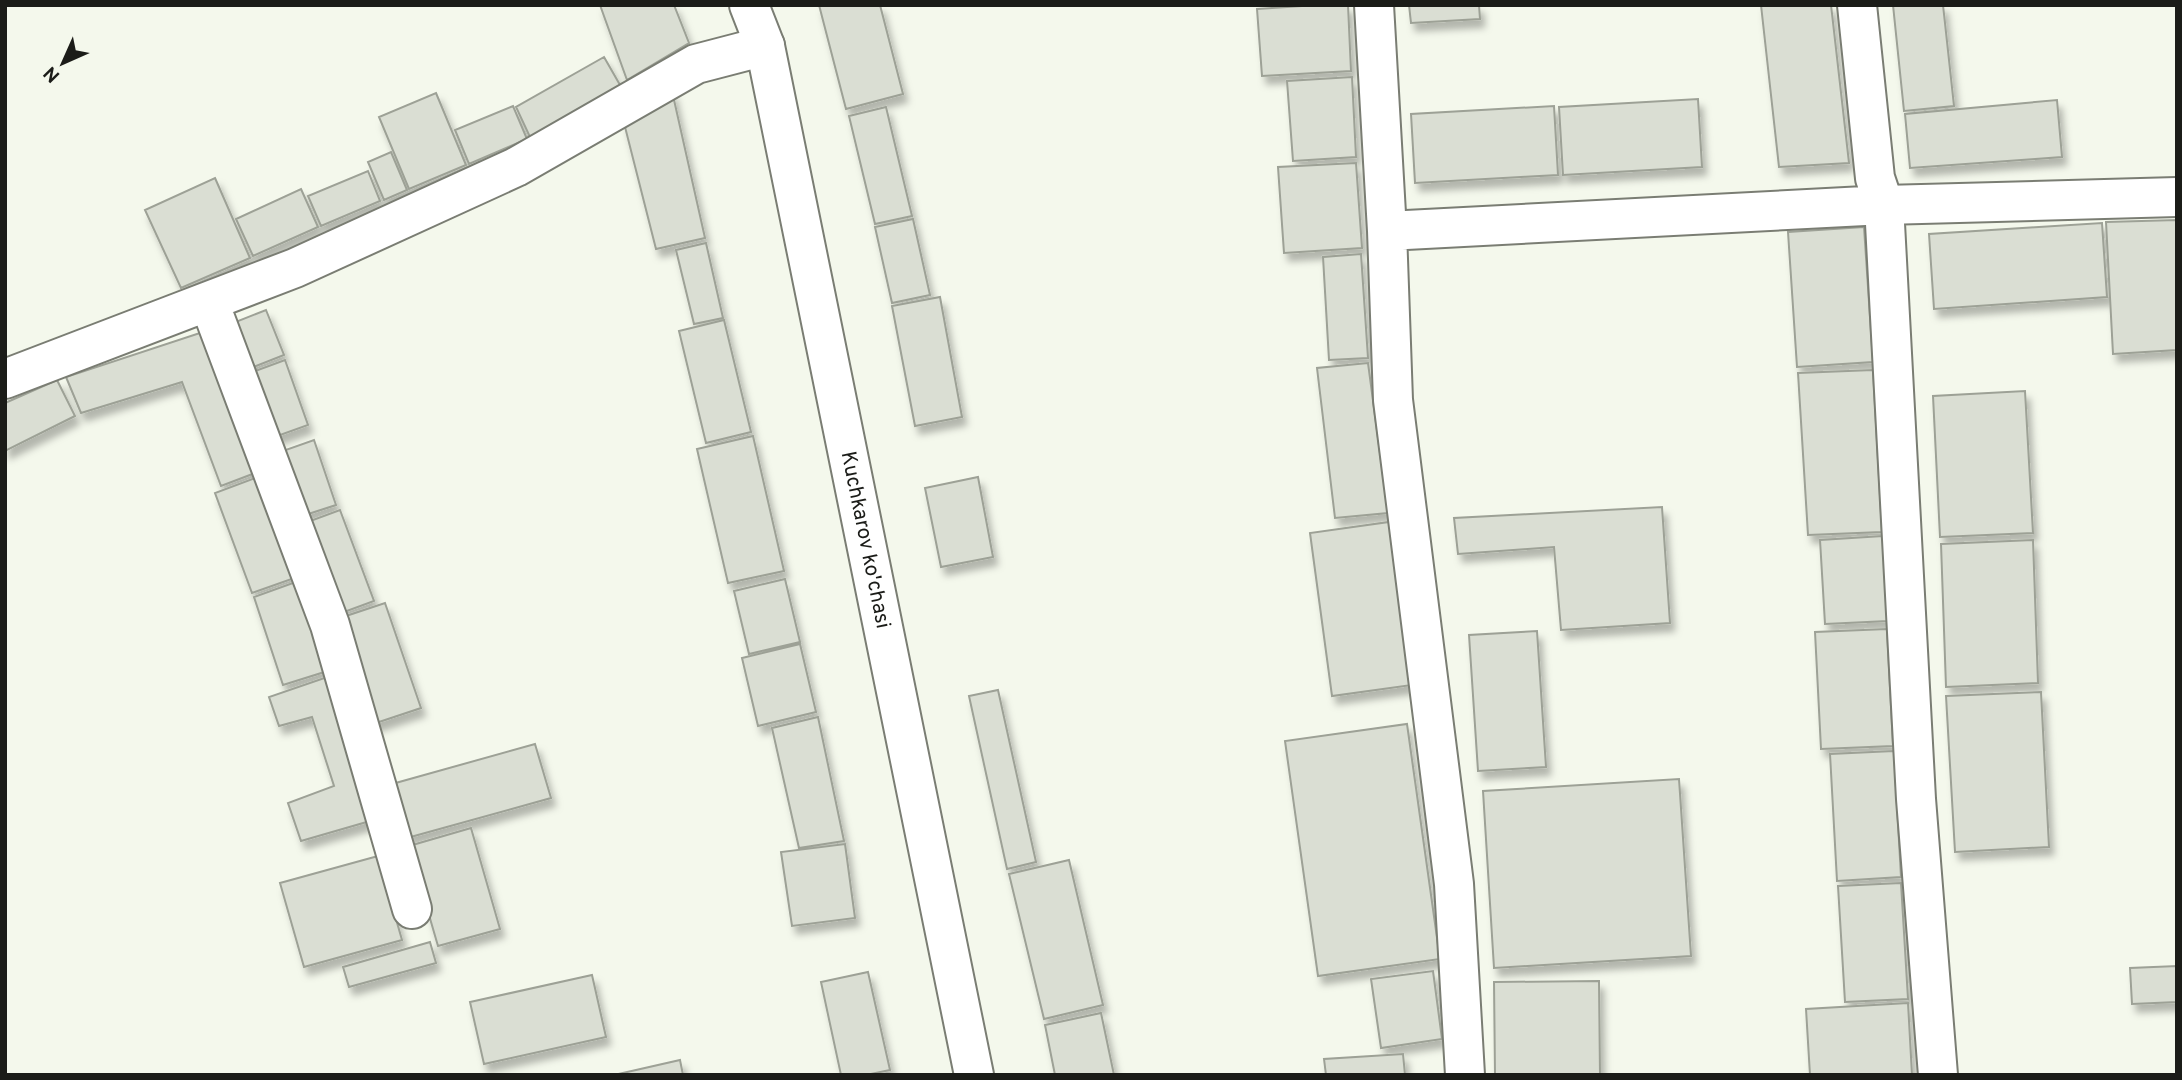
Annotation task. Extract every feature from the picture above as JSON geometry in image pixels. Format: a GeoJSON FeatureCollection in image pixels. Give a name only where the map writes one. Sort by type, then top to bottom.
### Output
{"type":"FeatureCollection","features":[{"type":"Feature","properties":{"kind":"street","name":"Kuchkarov ko'chasi"},"geometry":{"type":"LineString","coordinates":[[749,5],[765,46],[974,1075]]}},
{"type":"Feature","properties":{"kind":"street"},"geometry":{"type":"LineString","coordinates":[[1374,5],[1394,400],[1454,884],[1465,1075]]}},
{"type":"Feature","properties":{"kind":"street"},"geometry":{"type":"LineString","coordinates":[[1857,5],[1875,178],[1885,205],[1916,799],[1938,1075]]}},
{"type":"Feature","properties":{"kind":"street"},"geometry":{"type":"LineString","coordinates":[[5,379],[295,268],[516,167],[695,64],[765,46]]}},
{"type":"Feature","properties":{"kind":"street"},"geometry":{"type":"LineString","coordinates":[[1387,231],[1885,205],[2177,197]]}},
{"type":"Feature","properties":{"kind":"street"},"geometry":{"type":"LineString","coordinates":[[209,302],[330,625],[412,909]]}},
{"type":"Feature","properties":{"kind":"building"},"geometry":{"type":"Polygon","coordinates":[[[600,5],[674,5],[689,43],[627,80],[600,5]]]}},
{"type":"Feature","properties":{"kind":"building"},"geometry":{"type":"Polygon","coordinates":[[[819,5],[880,5],[903,94],[846,109],[819,5]]]}},
{"type":"Feature","properties":{"kind":"building"},"geometry":{"type":"Polygon","coordinates":[[[1348,5],[1351,71],[1262,76],[1257,9],[1348,5]]]}},
{"type":"Feature","properties":{"kind":"building"},"geometry":{"type":"Polygon","coordinates":[[[1409,5],[1479,5],[1480,19],[1411,23],[1409,5]]]}},
{"type":"Feature","properties":{"kind":"building"},"geometry":{"type":"Polygon","coordinates":[[[1761,5],[1831,5],[1849,163],[1779,167],[1761,5]]]}},
{"type":"Feature","properties":{"kind":"building"},"geometry":{"type":"Polygon","coordinates":[[[1893,5],[1943,5],[1954,106],[1904,111],[1893,5]]]}},
{"type":"Feature","properties":{"kind":"building"},"geometry":{"type":"Polygon","coordinates":[[[604,57],[620,85],[530,137],[516,107],[604,57]]]}},
{"type":"Feature","properties":{"kind":"building"},"geometry":{"type":"Polygon","coordinates":[[[1352,77],[1356,157],[1293,161],[1287,81],[1352,77]]]}},
{"type":"Feature","properties":{"kind":"building"},"geometry":{"type":"Polygon","coordinates":[[[672,91],[705,238],[656,249],[624,123],[672,91]]]}},
{"type":"Feature","properties":{"kind":"building"},"geometry":{"type":"Polygon","coordinates":[[[436,93],[466,165],[409,189],[379,117],[436,93]]]}},
{"type":"Feature","properties":{"kind":"building"},"geometry":{"type":"Polygon","coordinates":[[[1698,99],[1702,167],[1563,175],[1559,107],[1698,99]]]}},
{"type":"Feature","properties":{"kind":"building"},"geometry":{"type":"Polygon","coordinates":[[[2057,100],[2062,157],[1910,168],[1905,114],[2057,100]]]}},
{"type":"Feature","properties":{"kind":"building"},"geometry":{"type":"Polygon","coordinates":[[[513,106],[527,139],[469,164],[455,130],[513,106]]]}},
{"type":"Feature","properties":{"kind":"building"},"geometry":{"type":"Polygon","coordinates":[[[1554,106],[1558,175],[1415,183],[1411,114],[1554,106]]]}},
{"type":"Feature","properties":{"kind":"building"},"geometry":{"type":"Polygon","coordinates":[[[886,107],[912,216],[875,224],[849,116],[886,107]]]}},
{"type":"Feature","properties":{"kind":"building"},"geometry":{"type":"Polygon","coordinates":[[[391,152],[407,190],[384,200],[368,162],[391,152]]]}},
{"type":"Feature","properties":{"kind":"building"},"geometry":{"type":"Polygon","coordinates":[[[1356,163],[1362,248],[1284,253],[1278,167],[1356,163]]]}},
{"type":"Feature","properties":{"kind":"building"},"geometry":{"type":"Polygon","coordinates":[[[368,171],[380,201],[321,226],[308,196],[368,171]]]}},
{"type":"Feature","properties":{"kind":"building"},"geometry":{"type":"Polygon","coordinates":[[[215,178],[250,258],[181,288],[145,210],[215,178]]]}},
{"type":"Feature","properties":{"kind":"building"},"geometry":{"type":"Polygon","coordinates":[[[301,189],[318,227],[253,256],[236,219],[301,189]]]}},
{"type":"Feature","properties":{"kind":"building"},"geometry":{"type":"Polygon","coordinates":[[[913,219],[930,295],[892,303],[875,227],[913,219]]]}},
{"type":"Feature","properties":{"kind":"building"},"geometry":{"type":"Polygon","coordinates":[[[2177,220],[2177,350],[2113,354],[2106,222],[2177,220]]]}},
{"type":"Feature","properties":{"kind":"building"},"geometry":{"type":"Polygon","coordinates":[[[2102,223],[2107,297],[1934,309],[1929,234],[2102,223]]]}},
{"type":"Feature","properties":{"kind":"building"},"geometry":{"type":"Polygon","coordinates":[[[1864,227],[1873,362],[1797,367],[1788,232],[1864,227]]]}},
{"type":"Feature","properties":{"kind":"building"},"geometry":{"type":"Polygon","coordinates":[[[706,243],[723,318],[694,324],[676,250],[706,243]]]}},
{"type":"Feature","properties":{"kind":"building"},"geometry":{"type":"Polygon","coordinates":[[[1361,254],[1368,358],[1329,360],[1323,257],[1361,254]]]}},
{"type":"Feature","properties":{"kind":"building"},"geometry":{"type":"Polygon","coordinates":[[[940,297],[962,417],[915,426],[892,306],[940,297]]]}},
{"type":"Feature","properties":{"kind":"building"},"geometry":{"type":"Polygon","coordinates":[[[266,310],[284,355],[246,370],[228,325],[266,310]]]}},
{"type":"Feature","properties":{"kind":"building"},"geometry":{"type":"Polygon","coordinates":[[[724,320],[751,432],[706,443],[679,331],[724,320]]]}},
{"type":"Feature","properties":{"kind":"building"},"geometry":{"type":"Polygon","coordinates":[[[209,330],[263,470],[221,486],[182,382],[81,413],[66,377],[209,330]]]}},
{"type":"Feature","properties":{"kind":"building"},"geometry":{"type":"Polygon","coordinates":[[[285,360],[308,425],[269,439],[247,374],[285,360]]]}},
{"type":"Feature","properties":{"kind":"building"},"geometry":{"type":"Polygon","coordinates":[[[1368,363],[1388,513],[1335,518],[1317,368],[1368,363]]]}},
{"type":"Feature","properties":{"kind":"building"},"geometry":{"type":"Polygon","coordinates":[[[1873,370],[1882,532],[1808,535],[1798,373],[1873,370]]]}},
{"type":"Feature","properties":{"kind":"building"},"geometry":{"type":"Polygon","coordinates":[[[57,380],[75,416],[5,451],[5,403],[57,380]]]}},
{"type":"Feature","properties":{"kind":"building"},"geometry":{"type":"Polygon","coordinates":[[[2025,391],[2033,533],[1940,537],[1933,396],[2025,391]]]}},
{"type":"Feature","properties":{"kind":"building"},"geometry":{"type":"Polygon","coordinates":[[[753,436],[784,571],[728,583],[697,449],[753,436]]]}},
{"type":"Feature","properties":{"kind":"building"},"geometry":{"type":"Polygon","coordinates":[[[314,440],[336,505],[299,517],[277,453],[314,440]]]}},
{"type":"Feature","properties":{"kind":"building"},"geometry":{"type":"Polygon","coordinates":[[[266,474],[303,575],[252,593],[215,493],[266,474]]]}},
{"type":"Feature","properties":{"kind":"building"},"geometry":{"type":"Polygon","coordinates":[[[978,477],[993,557],[941,567],[925,488],[978,477]]]}},
{"type":"Feature","properties":{"kind":"building"},"geometry":{"type":"Polygon","coordinates":[[[1662,507],[1670,623],[1561,630],[1554,547],[1458,554],[1454,518],[1662,507]]]}},
{"type":"Feature","properties":{"kind":"building"},"geometry":{"type":"Polygon","coordinates":[[[340,510],[374,601],[336,615],[302,524],[340,510]]]}},
{"type":"Feature","properties":{"kind":"building"},"geometry":{"type":"Polygon","coordinates":[[[1389,522],[1412,685],[1332,696],[1310,533],[1389,522]]]}},
{"type":"Feature","properties":{"kind":"building"},"geometry":{"type":"Polygon","coordinates":[[[1883,536],[1888,621],[1825,624],[1820,540],[1883,536]]]}},
{"type":"Feature","properties":{"kind":"building"},"geometry":{"type":"Polygon","coordinates":[[[2033,540],[2038,683],[1946,687],[1941,544],[2033,540]]]}},
{"type":"Feature","properties":{"kind":"building"},"geometry":{"type":"Polygon","coordinates":[[[304,579],[334,669],[283,685],[254,597],[304,579]]]}},
{"type":"Feature","properties":{"kind":"building"},"geometry":{"type":"Polygon","coordinates":[[[785,579],[800,642],[749,654],[734,591],[785,579]]]}},
{"type":"Feature","properties":{"kind":"building"},"geometry":{"type":"Polygon","coordinates":[[[385,603],[421,708],[373,724],[337,619],[385,603]]]}},
{"type":"Feature","properties":{"kind":"building"},"geometry":{"type":"Polygon","coordinates":[[[1887,629],[1893,746],[1821,749],[1815,632],[1887,629]]]}},
{"type":"Feature","properties":{"kind":"building"},"geometry":{"type":"Polygon","coordinates":[[[1537,631],[1546,767],[1478,771],[1469,635],[1537,631]]]}},
{"type":"Feature","properties":{"kind":"building"},"geometry":{"type":"Polygon","coordinates":[[[800,644],[816,712],[758,726],[742,658],[800,644]]]}},
{"type":"Feature","properties":{"kind":"building"},"geometry":{"type":"Polygon","coordinates":[[[336,674],[377,819],[301,841],[288,803],[334,786],[312,717],[279,726],[269,697],[336,674]]]}},
{"type":"Feature","properties":{"kind":"building"},"geometry":{"type":"Polygon","coordinates":[[[998,690],[1036,862],[1007,869],[969,696],[998,690]]]}},
{"type":"Feature","properties":{"kind":"building"},"geometry":{"type":"Polygon","coordinates":[[[2041,692],[2049,847],[1955,852],[1946,696],[2041,692]]]}},
{"type":"Feature","properties":{"kind":"building"},"geometry":{"type":"Polygon","coordinates":[[[818,717],[844,841],[799,848],[772,728],[818,717]]]}},
{"type":"Feature","properties":{"kind":"building"},"geometry":{"type":"Polygon","coordinates":[[[1407,724],[1440,959],[1318,976],[1285,741],[1407,724]]]}},
{"type":"Feature","properties":{"kind":"building"},"geometry":{"type":"Polygon","coordinates":[[[535,744],[551,798],[407,838],[392,784],[535,744]]]}},
{"type":"Feature","properties":{"kind":"building"},"geometry":{"type":"Polygon","coordinates":[[[1894,751],[1901,877],[1837,881],[1830,754],[1894,751]]]}},
{"type":"Feature","properties":{"kind":"building"},"geometry":{"type":"Polygon","coordinates":[[[1679,779],[1691,956],[1494,968],[1483,791],[1679,779]]]}},
{"type":"Feature","properties":{"kind":"building"},"geometry":{"type":"Polygon","coordinates":[[[471,828],[500,929],[438,946],[409,846],[471,828]]]}},
{"type":"Feature","properties":{"kind":"building"},"geometry":{"type":"Polygon","coordinates":[[[845,844],[855,918],[792,926],[781,852],[845,844]]]}},
{"type":"Feature","properties":{"kind":"building"},"geometry":{"type":"Polygon","coordinates":[[[378,856],[402,940],[304,967],[280,883],[378,856]]]}},
{"type":"Feature","properties":{"kind":"building"},"geometry":{"type":"Polygon","coordinates":[[[1069,860],[1103,1005],[1044,1019],[1009,874],[1069,860]]]}},
{"type":"Feature","properties":{"kind":"building"},"geometry":{"type":"Polygon","coordinates":[[[1901,883],[1908,999],[1845,1002],[1838,886],[1901,883]]]}},
{"type":"Feature","properties":{"kind":"building"},"geometry":{"type":"Polygon","coordinates":[[[430,942],[436,963],[349,987],[343,967],[430,942]]]}},
{"type":"Feature","properties":{"kind":"building"},"geometry":{"type":"Polygon","coordinates":[[[2177,966],[2177,1002],[2132,1004],[2130,968],[2177,966]]]}},
{"type":"Feature","properties":{"kind":"building"},"geometry":{"type":"Polygon","coordinates":[[[1433,971],[1442,1039],[1381,1048],[1371,979],[1433,971]]]}},
{"type":"Feature","properties":{"kind":"building"},"geometry":{"type":"Polygon","coordinates":[[[868,972],[890,1070],[866,1075],[841,1075],[821,982],[868,972]]]}},
{"type":"Feature","properties":{"kind":"building"},"geometry":{"type":"Polygon","coordinates":[[[592,975],[606,1037],[484,1064],[470,1002],[592,975]]]}},
{"type":"Feature","properties":{"kind":"building"},"geometry":{"type":"Polygon","coordinates":[[[1599,981],[1600,1075],[1495,1075],[1494,982],[1599,981]]]}},
{"type":"Feature","properties":{"kind":"building"},"geometry":{"type":"Polygon","coordinates":[[[1908,1003],[1912,1075],[1810,1075],[1806,1009],[1908,1003]]]}},
{"type":"Feature","properties":{"kind":"building"},"geometry":{"type":"Polygon","coordinates":[[[1101,1013],[1114,1075],[1055,1075],[1045,1025],[1101,1013]]]}},
{"type":"Feature","properties":{"kind":"building"},"geometry":{"type":"Polygon","coordinates":[[[1403,1054],[1405,1075],[1326,1075],[1324,1059],[1403,1054]]]}},
{"type":"Feature","properties":{"kind":"building"},"geometry":{"type":"Polygon","coordinates":[[[680,1060],[683,1075],[614,1075],[680,1060]]]}}]}
